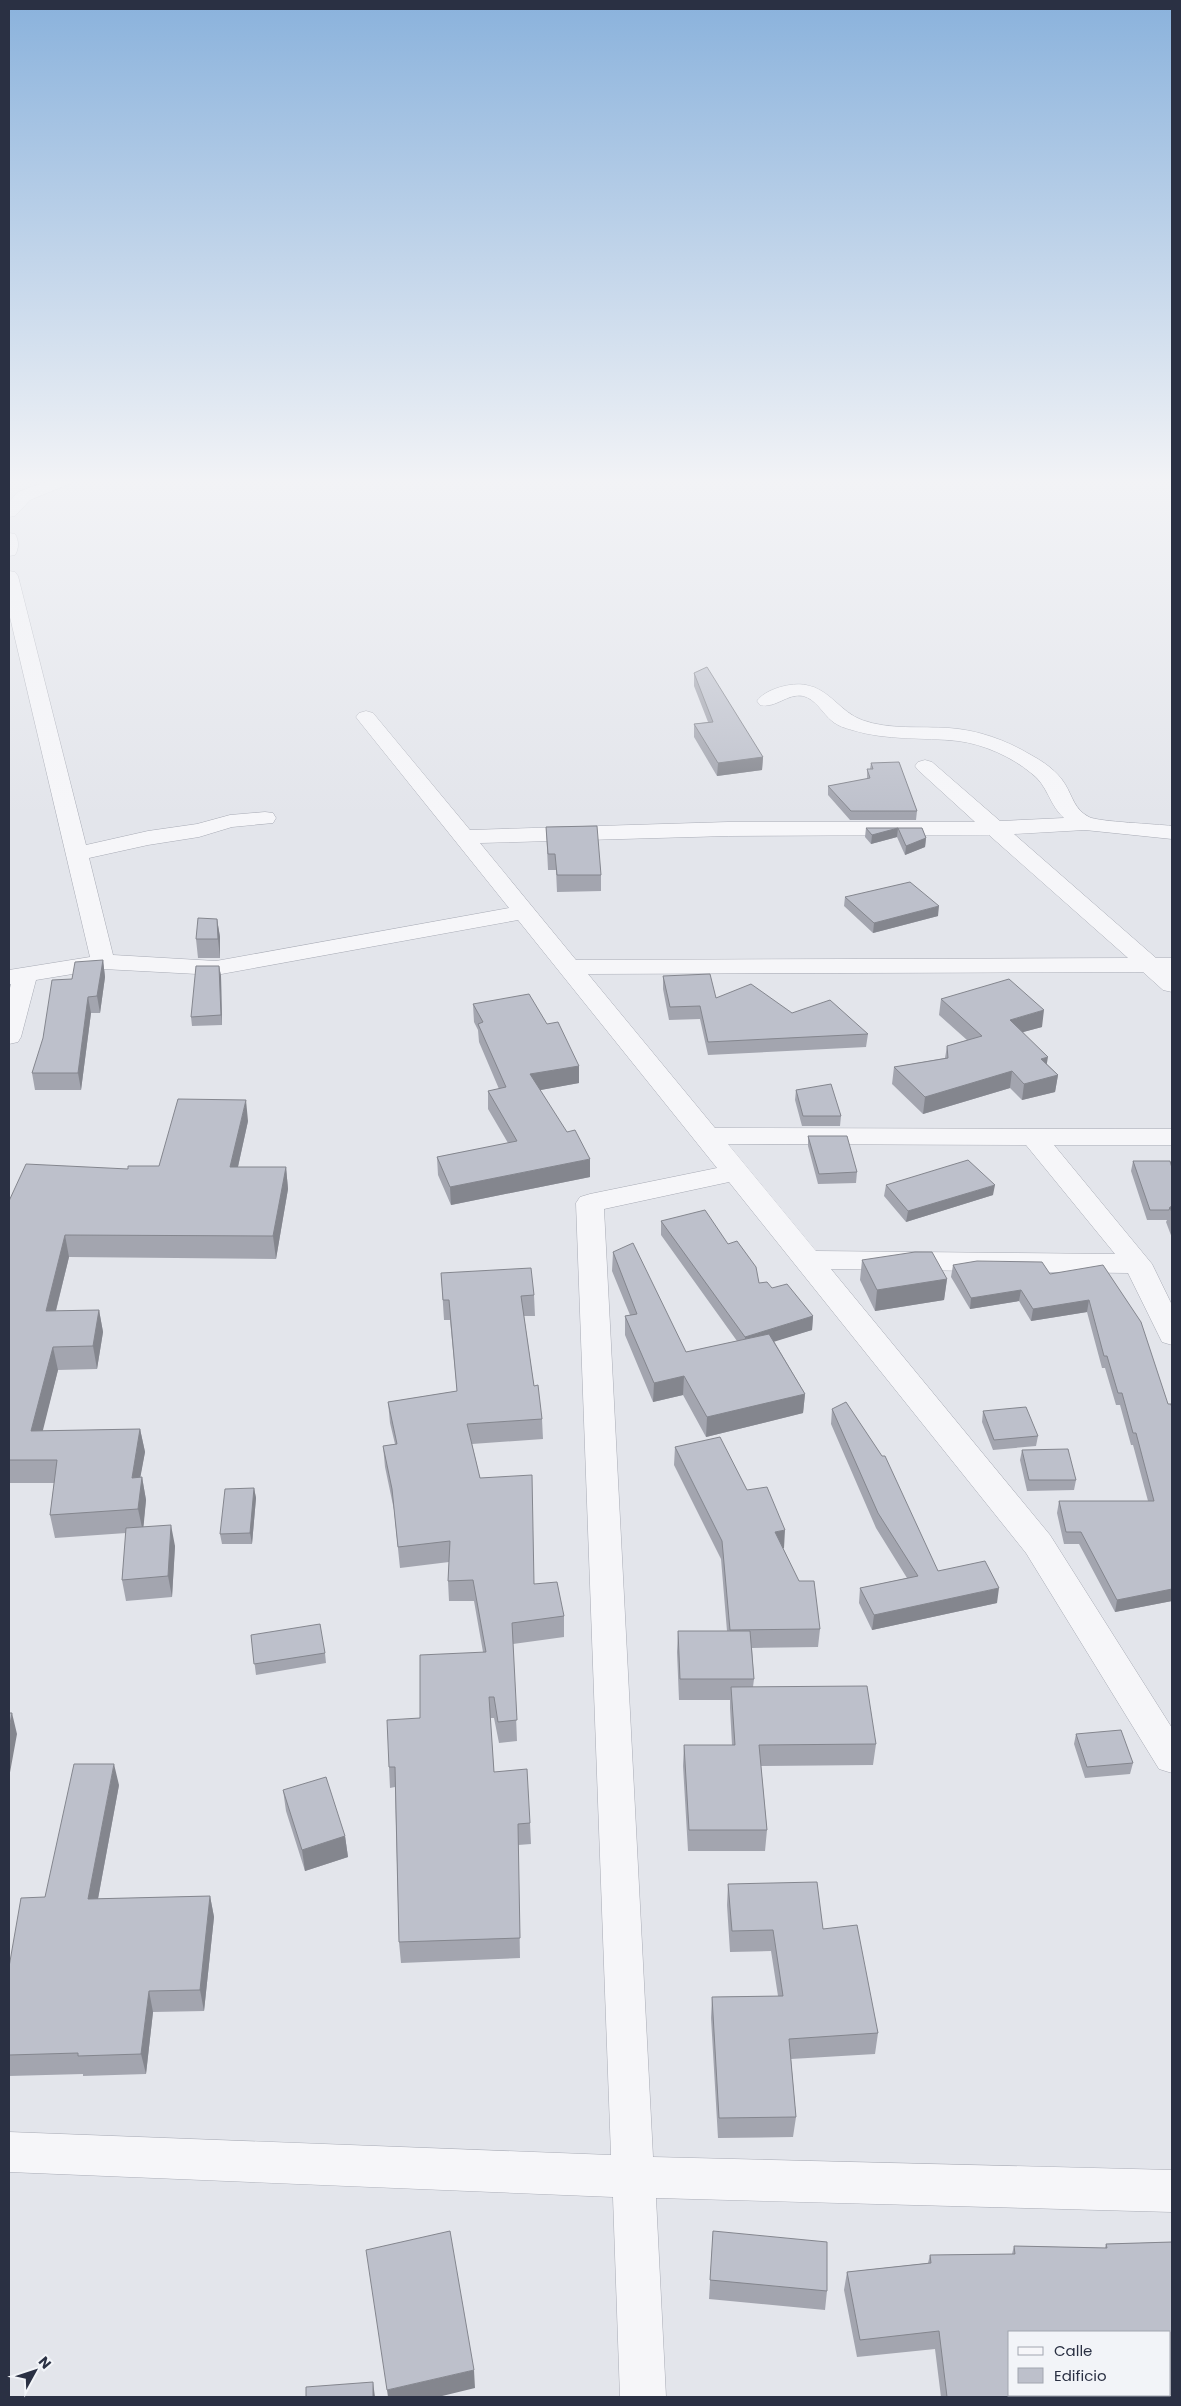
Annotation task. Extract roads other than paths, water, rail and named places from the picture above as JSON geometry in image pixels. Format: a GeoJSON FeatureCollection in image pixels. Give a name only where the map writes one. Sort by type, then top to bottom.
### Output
{"type":"FeatureCollection","features":[{"type":"Feature","properties":{"kind":"street"},"geometry":{"type":"LineString","coordinates":[[13,591],[103,962]]}},
{"type":"Feature","properties":{"kind":"street"},"geometry":{"type":"LineString","coordinates":[[767,701],[782,692],[806,691],[817,695],[827,707],[846,722],[874,730],[974,737],[1008,751],[1036,766],[1055,785],[1065,807],[1086,824]]}},
{"type":"Feature","properties":{"kind":"street"},"geometry":{"type":"LineString","coordinates":[[366,717],[1038,1544],[1172,1758]]}},
{"type":"Feature","properties":{"kind":"street"},"geometry":{"type":"LineString","coordinates":[[925,766],[995,828],[1161,965],[1172,985]]}},
{"type":"Feature","properties":{"kind":"street"},"geometry":{"type":"LineString","coordinates":[[76,854],[148,838],[200,830],[230,821],[265,818]]}},
{"type":"Feature","properties":{"kind":"street"},"geometry":{"type":"LineString","coordinates":[[463,837],[728,829],[995,828],[1086,824],[1172,832]]}},
{"type":"Feature","properties":{"kind":"street"},"geometry":{"type":"LineString","coordinates":[[9,1037],[17,976],[103,962],[216,968],[524,912]]}},
{"type":"Feature","properties":{"kind":"street"},"geometry":{"type":"LineString","coordinates":[[569,967],[1161,965]]}},
{"type":"Feature","properties":{"kind":"street"},"geometry":{"type":"LineString","coordinates":[[707,1136],[1172,1137]]}},
{"type":"Feature","properties":{"kind":"street"},"geometry":{"type":"LineString","coordinates":[[1033,1136],[1138,1264],[1172,1334]]}},
{"type":"Feature","properties":{"kind":"street"},"geometry":{"type":"LineString","coordinates":[[642,2397],[634,2177],[590,1204],[736,1172]]}},
{"type":"Feature","properties":{"kind":"street"},"geometry":{"type":"LineString","coordinates":[[808,1260],[1138,1264]]}},
{"type":"Feature","properties":{"kind":"street"},"geometry":{"type":"LineString","coordinates":[[9,2152],[634,2177],[1172,2191]]}}]}
